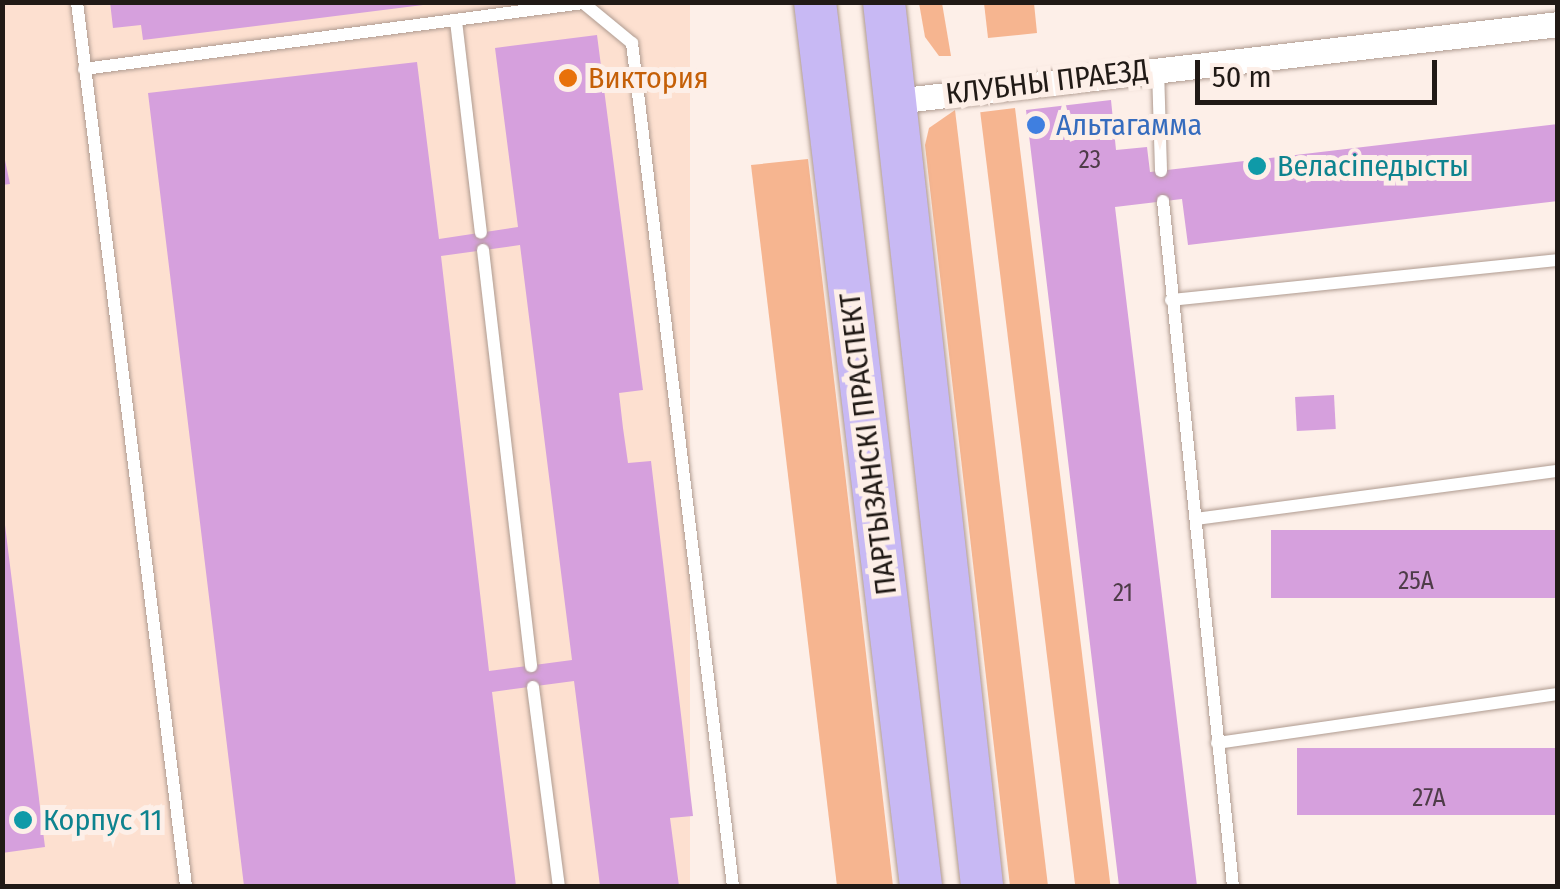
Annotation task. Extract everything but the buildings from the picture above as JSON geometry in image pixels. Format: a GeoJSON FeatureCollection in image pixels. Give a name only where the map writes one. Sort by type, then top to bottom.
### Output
{"type":"FeatureCollection","features":[{"type":"Feature","properties":{"kind":"main road","name":"ПАРТЫЗАНСКІ ПРАСПЕКТ"},"geometry":{"type":"LineString","coordinates":[[815,2],[921,886]]}},
{"type":"Feature","properties":{"kind":"main road","name":"ПАРТЫЗАНСКІ ПРАСПЕКТ"},"geometry":{"type":"LineString","coordinates":[[884,2],[982,886]]}},
{"type":"Feature","properties":{"kind":"main road"},"geometry":{"type":"LineString","coordinates":[[827,108],[895,100]]}},
{"type":"Feature","properties":{"kind":"main road"},"geometry":{"type":"LineString","coordinates":[[879,528],[913,501],[942,529]]}},
{"type":"Feature","properties":{"kind":"street","name":"КЛУБНЫ ПРАЕЗД"},"geometry":{"type":"LineString","coordinates":[[895,100],[1558,24]]}},
{"type":"Feature","properties":{"kind":"lane"},"geometry":{"type":"LineString","coordinates":[[77,2],[186,886]]}},
{"type":"Feature","properties":{"kind":"lane"},"geometry":{"type":"LineString","coordinates":[[84,69],[582,3],[632,43],[733,886]]}},
{"type":"Feature","properties":{"kind":"lane"},"geometry":{"type":"LineString","coordinates":[[456,22],[480,233]]}},
{"type":"Feature","properties":{"kind":"lane"},"geometry":{"type":"LineString","coordinates":[[1158,68],[1161,171]]}},
{"type":"Feature","properties":{"kind":"lane"},"geometry":{"type":"LineString","coordinates":[[1164,201],[1233,886]]}},
{"type":"Feature","properties":{"kind":"lane"},"geometry":{"type":"LineString","coordinates":[[483,250],[531,666]]}},
{"type":"Feature","properties":{"kind":"lane"},"geometry":{"type":"LineString","coordinates":[[1171,300],[1558,260]]}},
{"type":"Feature","properties":{"kind":"lane"},"geometry":{"type":"LineString","coordinates":[[1196,519],[1558,471]]}},
{"type":"Feature","properties":{"kind":"lane"},"geometry":{"type":"LineString","coordinates":[[533,686],[558,886]]}},
{"type":"Feature","properties":{"kind":"lane"},"geometry":{"type":"LineString","coordinates":[[1217,743],[1558,694]]}},
{"type":"Feature","properties":{"kind":"shaded area"},"geometry":{"type":"Polygon","coordinates":[[[2,3],[690,3],[690,886],[2,886],[2,3]]]}},
{"type":"Feature","properties":{"kind":"shaded area"},"geometry":{"type":"Polygon","coordinates":[[[919,3],[942,3],[951,56],[939,56],[925,37],[919,3]]]}},
{"type":"Feature","properties":{"kind":"shaded area"},"geometry":{"type":"Polygon","coordinates":[[[984,3],[1034,3],[1037,33],[988,38],[984,3]]]}},
{"type":"Feature","properties":{"kind":"shaded area"},"geometry":{"type":"Polygon","coordinates":[[[1015,108],[1110,885],[1075,886],[980,112],[1015,108]]]}},
{"type":"Feature","properties":{"kind":"shaded area"},"geometry":{"type":"Polygon","coordinates":[[[955,110],[1048,886],[1010,886],[925,145],[929,128],[955,110]]]}},
{"type":"Feature","properties":{"kind":"shaded area"},"geometry":{"type":"Polygon","coordinates":[[[808,159],[893,886],[837,886],[751,165],[808,159]]]}},
{"type":"Feature","properties":{"kind":"place","name":"Виктория"},"geometry":{"type":"Point","coordinates":[568,78]}},
{"type":"Feature","properties":{"kind":"place","name":"Альтагамма"},"geometry":{"type":"Point","coordinates":[1036,125]}},
{"type":"Feature","properties":{"kind":"place","name":"Веласіпедысты"},"geometry":{"type":"Point","coordinates":[1257,166]}},
{"type":"Feature","properties":{"kind":"place","name":"Корпус 11"},"geometry":{"type":"Point","coordinates":[23,820]}}]}
